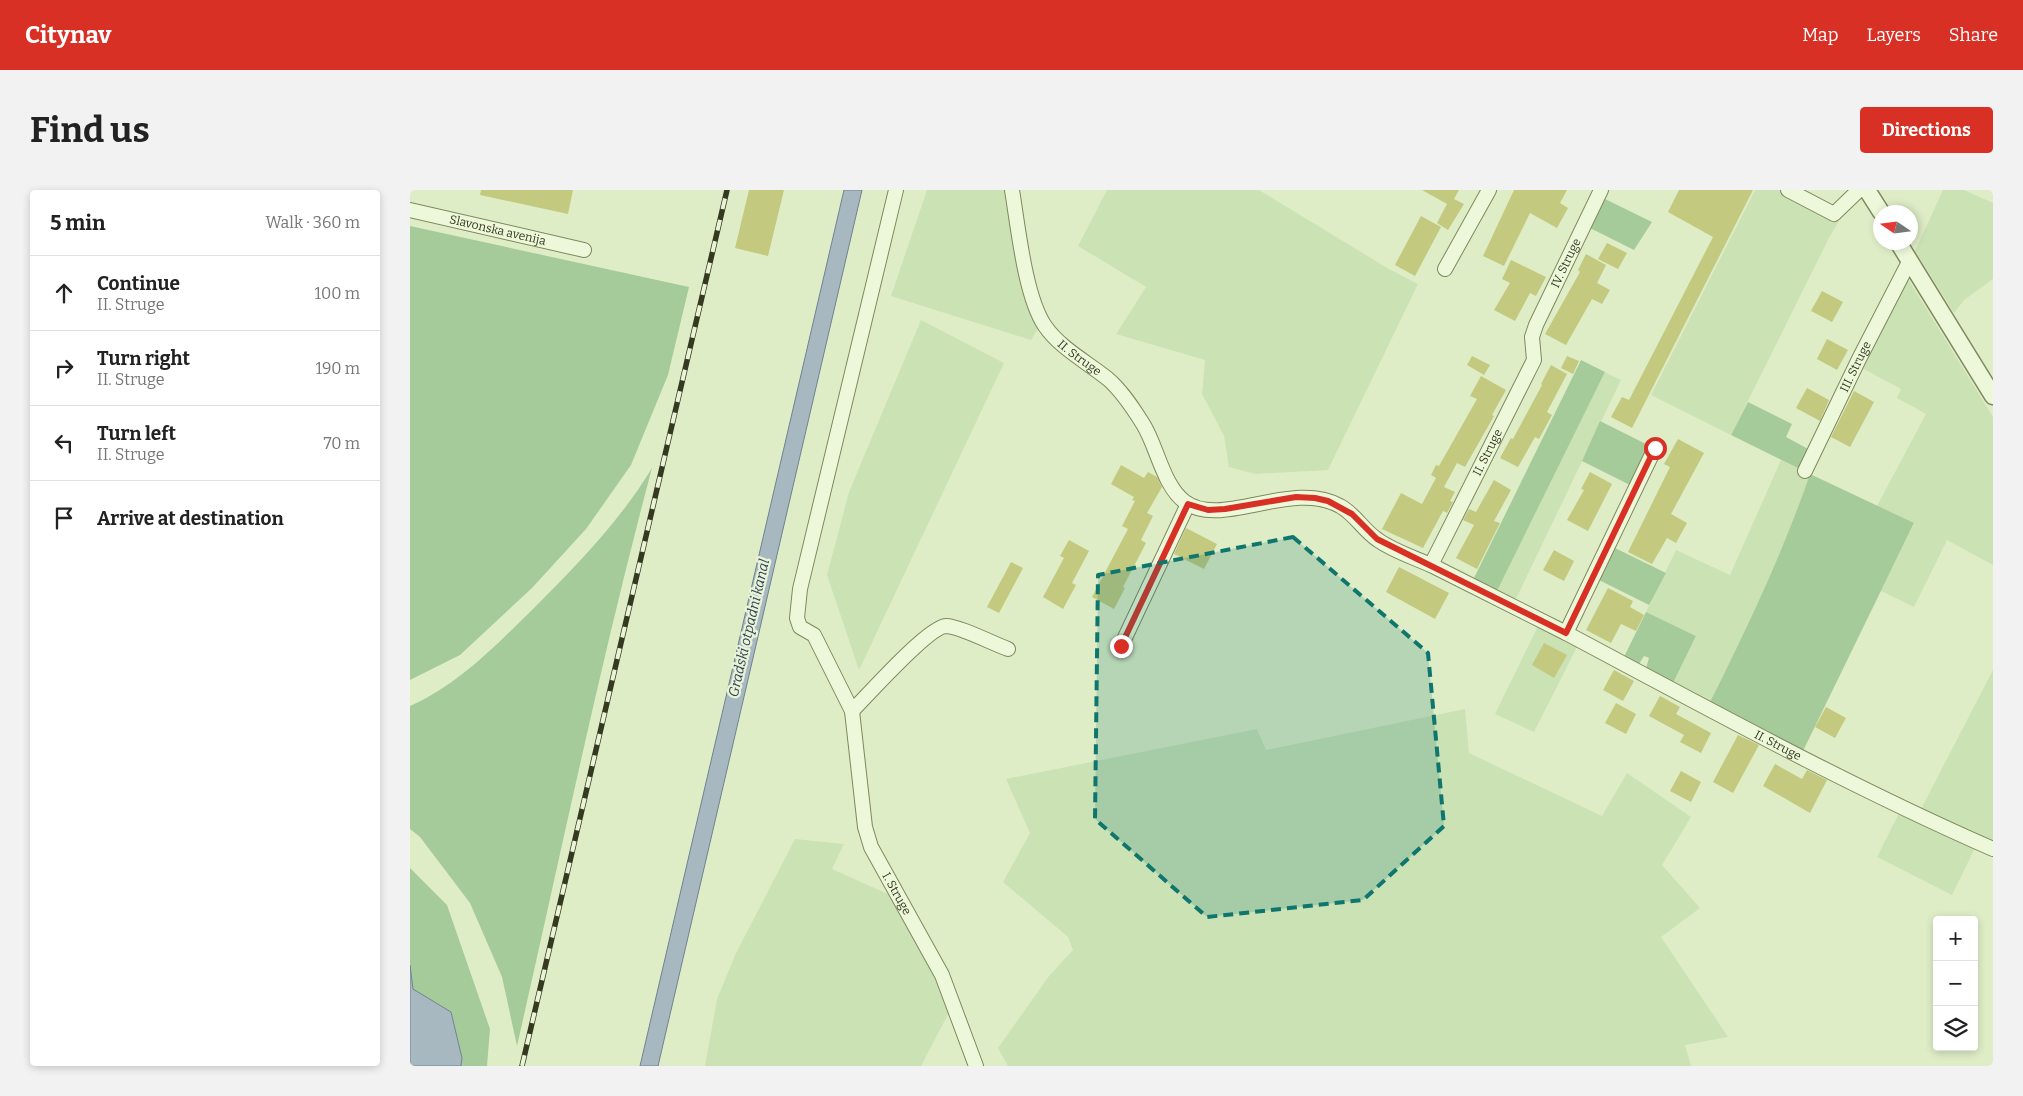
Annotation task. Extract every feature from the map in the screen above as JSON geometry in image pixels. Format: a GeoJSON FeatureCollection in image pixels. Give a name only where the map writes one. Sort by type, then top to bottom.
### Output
{"type":"FeatureCollection","features":[{"type":"Feature","properties":{"kind":"street","name":"I. Struge"},"geometry":{"type":"LineString","coordinates":[[896,190],[800,589],[797,618],[800,627],[814,635],[852,711],[865,827],[871,847],[942,975],[976,1066]]}},
{"type":"Feature","properties":{"kind":"street","name":"II. Struge"},"geometry":{"type":"LineString","coordinates":[[1012,190],[1027,274],[1037,313],[1046,328],[1059,342],[1110,381],[1127,399],[1146,427],[1175,493],[1188,504],[1208,510],[1296,497],[1328,501],[1352,514],[1377,539],[1403,553],[1431,565],[1566,633],[1639,674],[1805,760],[1993,849]]}},
{"type":"Feature","properties":{"kind":"street"},"geometry":{"type":"LineString","coordinates":[[1445,269],[1489,190]]}},
{"type":"Feature","properties":{"kind":"street","name":"IV. Struge"},"geometry":{"type":"LineString","coordinates":[[1532,337],[1601,190]]}},
{"type":"Feature","properties":{"kind":"street"},"geometry":{"type":"LineString","coordinates":[[1788,190],[1834,214],[1859,190]]}},
{"type":"Feature","properties":{"kind":"street"},"geometry":{"type":"LineString","coordinates":[[1867,190],[1877,205]]}},
{"type":"Feature","properties":{"kind":"street","name":"Slavonska avenija"},"geometry":{"type":"LineString","coordinates":[[410,210],[584,250]]}},
{"type":"Feature","properties":{"kind":"street"},"geometry":{"type":"LineString","coordinates":[[1902,250],[1993,396]]}},
{"type":"Feature","properties":{"kind":"street","name":"III. Struge"},"geometry":{"type":"LineString","coordinates":[[1805,471],[1859,359],[1909,262]]}},
{"type":"Feature","properties":{"kind":"street","name":"II. Struge"},"geometry":{"type":"LineString","coordinates":[[1431,565],[1534,360],[1532,337]]}},
{"type":"Feature","properties":{"kind":"street"},"geometry":{"type":"LineString","coordinates":[[1566,633],[1655,448]]}},
{"type":"Feature","properties":{"kind":"street"},"geometry":{"type":"LineString","coordinates":[[1121,646],[1188,504]]}},
{"type":"Feature","properties":{"kind":"street"},"geometry":{"type":"LineString","coordinates":[[852,711],[906,655],[939,629],[946,626],[1008,649]]}},
{"type":"Feature","properties":{"kind":"highlighted area"},"geometry":{"type":"Polygon","coordinates":[[[1293,537],[1428,653],[1444,826],[1363,900],[1207,917],[1095,819],[1098,575],[1293,537]]]}},
{"type":"Feature","properties":{"kind":"green space"},"geometry":{"type":"Polygon","coordinates":[[[927,190],[1007,190],[1039,327],[1031,340],[891,296],[927,190]]]}},
{"type":"Feature","properties":{"kind":"green space"},"geometry":{"type":"Polygon","coordinates":[[[1107,190],[1259,190],[1389,269],[1418,284],[1328,470],[1255,474],[1229,467],[1224,436],[1202,394],[1205,360],[1116,334],[1146,287],[1078,246],[1107,190]]]}},
{"type":"Feature","properties":{"kind":"green space"},"geometry":{"type":"Polygon","coordinates":[[[1755,190],[1779,190],[1839,221],[1731,435],[1651,395],[1755,190]]]}},
{"type":"Feature","properties":{"kind":"green space"},"geometry":{"type":"Polygon","coordinates":[[[1943,190],[1964,190],[1993,203],[1993,279],[1964,300],[1954,313],[1915,251],[1918,250],[1918,244],[1943,190]]]}},
{"type":"Feature","properties":{"kind":"green space"},"geometry":{"type":"Polygon","coordinates":[[[1601,197],[1652,222],[1634,250],[1586,226],[1601,197]]]}},
{"type":"Feature","properties":{"kind":"green space"},"geometry":{"type":"Polygon","coordinates":[[[410,226],[689,287],[668,375],[631,465],[586,529],[532,588],[460,655],[410,680],[410,226]]]}},
{"type":"Feature","properties":{"kind":"green space"},"geometry":{"type":"Polygon","coordinates":[[[1908,279],[1993,417],[1993,565],[1947,540],[1914,607],[1881,591],[1914,524],[1877,506],[1926,414],[1897,398],[1901,389],[1860,367],[1908,279]]]}},
{"type":"Feature","properties":{"kind":"green space"},"geometry":{"type":"Polygon","coordinates":[[[921,320],[1004,363],[859,670],[827,575],[849,492],[921,320]]]}},
{"type":"Feature","properties":{"kind":"green space"},"geometry":{"type":"Polygon","coordinates":[[[1581,360],[1605,372],[1497,591],[1473,580],[1581,360]]]}},
{"type":"Feature","properties":{"kind":"green space"},"geometry":{"type":"Polygon","coordinates":[[[1605,372],[1621,380],[1515,601],[1497,591],[1605,372]]]}},
{"type":"Feature","properties":{"kind":"green space"},"geometry":{"type":"Polygon","coordinates":[[[1748,402],[1792,424],[1786,437],[1810,450],[1800,469],[1731,435],[1748,402]]]}},
{"type":"Feature","properties":{"kind":"green space"},"geometry":{"type":"Polygon","coordinates":[[[1600,421],[1650,446],[1630,485],[1582,461],[1600,421]]]}},
{"type":"Feature","properties":{"kind":"green space"},"geometry":{"type":"Polygon","coordinates":[[[1781,460],[1810,474],[1792,526],[1765,591],[1710,702],[1673,683],[1696,636],[1646,612],[1676,550],[1730,575],[1781,460]]]}},
{"type":"Feature","properties":{"kind":"green space"},"geometry":{"type":"Polygon","coordinates":[[[652,468],[598,684],[517,1046],[502,977],[470,903],[420,837],[410,829],[410,706],[428,697],[460,676],[490,651],[532,610],[612,525],[652,468]]]}},
{"type":"Feature","properties":{"kind":"green space"},"geometry":{"type":"Polygon","coordinates":[[[1810,474],[1914,523],[1803,751],[1710,702],[1764,590],[1810,474]]]}},
{"type":"Feature","properties":{"kind":"green space"},"geometry":{"type":"Polygon","coordinates":[[[1615,548],[1666,573],[1649,605],[1599,580],[1615,548]]]}},
{"type":"Feature","properties":{"kind":"green space"},"geometry":{"type":"Polygon","coordinates":[[[1646,612],[1696,636],[1673,683],[1646,668],[1649,658],[1644,656],[1639,664],[1623,659],[1646,612]]]}},
{"type":"Feature","properties":{"kind":"green space"},"geometry":{"type":"Polygon","coordinates":[[[1538,626],[1577,647],[1534,732],[1495,714],[1538,626]]]}},
{"type":"Feature","properties":{"kind":"green space"},"geometry":{"type":"Polygon","coordinates":[[[1993,670],[1993,842],[1921,809],[1993,670]]]}},
{"type":"Feature","properties":{"kind":"green space"},"geometry":{"type":"Polygon","coordinates":[[[1465,709],[1469,753],[1602,816],[1627,773],[1691,817],[1662,865],[1700,908],[1661,937],[1728,1037],[1685,1045],[1691,1066],[1008,1066],[998,1048],[1049,976],[1073,950],[1068,937],[1003,882],[1030,833],[1006,779],[1257,729],[1266,750],[1465,709]]]}},
{"type":"Feature","properties":{"kind":"green space"},"geometry":{"type":"Polygon","coordinates":[[[1899,813],[1975,848],[1952,895],[1877,857],[1899,813]]]}},
{"type":"Feature","properties":{"kind":"green space"},"geometry":{"type":"Polygon","coordinates":[[[795,839],[844,844],[832,869],[899,899],[952,1007],[921,1066],[705,1066],[717,999],[736,953],[795,839]]]}},
{"type":"Feature","properties":{"kind":"green space"},"geometry":{"type":"Polygon","coordinates":[[[410,868],[447,905],[490,1029],[487,1066],[461,1066],[462,1058],[451,1012],[413,989],[410,965],[410,868]]]}},
{"type":"Feature","properties":{"kind":"water","name":"Gradski otpadni kanal"},"geometry":{"type":"Polygon","coordinates":[[[844,190],[862,190],[658,1066],[640,1066],[844,190]]]}},
{"type":"Feature","properties":{"kind":"water"},"geometry":{"type":"Polygon","coordinates":[[[410,965],[413,989],[451,1012],[462,1058],[461,1066],[410,1066],[410,965]]]}},
{"type":"Feature","properties":{"kind":"building"},"geometry":{"type":"Polygon","coordinates":[[[481,190],[573,190],[568,214],[480,195],[481,190]]]}},
{"type":"Feature","properties":{"kind":"building"},"geometry":{"type":"Polygon","coordinates":[[[749,190],[784,190],[768,256],[735,248],[749,190]]]}},
{"type":"Feature","properties":{"kind":"building"},"geometry":{"type":"Polygon","coordinates":[[[1422,190],[1459,190],[1454,199],[1464,204],[1448,230],[1437,223],[1447,204],[1422,190]]]}},
{"type":"Feature","properties":{"kind":"building"},"geometry":{"type":"Polygon","coordinates":[[[1514,190],[1567,190],[1560,203],[1568,208],[1557,228],[1530,213],[1504,266],[1483,256],[1514,190]]]}},
{"type":"Feature","properties":{"kind":"building"},"geometry":{"type":"Polygon","coordinates":[[[1679,190],[1753,190],[1632,428],[1611,417],[1622,397],[1629,400],[1713,237],[1668,212],[1679,190]]]}},
{"type":"Feature","properties":{"kind":"building"},"geometry":{"type":"Polygon","coordinates":[[[1421,216],[1441,227],[1415,276],[1395,265],[1421,216]]]}},
{"type":"Feature","properties":{"kind":"building"},"geometry":{"type":"Polygon","coordinates":[[[1607,243],[1627,253],[1618,269],[1598,259],[1607,243]]]}},
{"type":"Feature","properties":{"kind":"building"},"geometry":{"type":"Polygon","coordinates":[[[1586,254],[1606,265],[1597,283],[1610,290],[1602,304],[1592,299],[1566,345],[1545,334],[1580,272],[1578,270],[1586,254]]]}},
{"type":"Feature","properties":{"kind":"building"},"geometry":{"type":"Polygon","coordinates":[[[1511,260],[1546,277],[1536,296],[1530,293],[1515,321],[1494,310],[1510,283],[1502,279],[1511,260]]]}},
{"type":"Feature","properties":{"kind":"building"},"geometry":{"type":"Polygon","coordinates":[[[1822,291],[1843,302],[1832,322],[1811,311],[1822,291]]]}},
{"type":"Feature","properties":{"kind":"building"},"geometry":{"type":"Polygon","coordinates":[[[1827,339],[1848,350],[1837,370],[1817,359],[1827,339]]]}},
{"type":"Feature","properties":{"kind":"building"},"geometry":{"type":"Polygon","coordinates":[[[1472,356],[1490,365],[1484,375],[1467,365],[1472,356]]]}},
{"type":"Feature","properties":{"kind":"building"},"geometry":{"type":"Polygon","coordinates":[[[1567,356],[1579,361],[1573,374],[1561,368],[1567,356]]]}},
{"type":"Feature","properties":{"kind":"building"},"geometry":{"type":"Polygon","coordinates":[[[1551,365],[1567,374],[1547,412],[1552,415],[1539,439],[1535,437],[1518,467],[1500,458],[1511,438],[1513,439],[1551,365]]]}},
{"type":"Feature","properties":{"kind":"building"},"geometry":{"type":"Polygon","coordinates":[[[1481,376],[1506,390],[1492,415],[1494,416],[1465,467],[1457,463],[1444,487],[1455,492],[1450,501],[1453,502],[1447,513],[1443,511],[1423,548],[1382,529],[1401,493],[1422,504],[1436,478],[1431,475],[1436,465],[1439,466],[1477,399],[1470,396],[1481,376]]]}},
{"type":"Feature","properties":{"kind":"building"},"geometry":{"type":"Polygon","coordinates":[[[1807,388],[1829,400],[1820,421],[1796,408],[1807,388]]]}},
{"type":"Feature","properties":{"kind":"building"},"geometry":{"type":"Polygon","coordinates":[[[1854,391],[1874,402],[1850,447],[1831,437],[1854,391]]]}},
{"type":"Feature","properties":{"kind":"building"},"geometry":{"type":"Polygon","coordinates":[[[1678,439],[1704,453],[1671,514],[1687,523],[1676,543],[1667,538],[1652,564],[1628,552],[1670,467],[1664,464],[1678,439]]]}},
{"type":"Feature","properties":{"kind":"building"},"geometry":{"type":"Polygon","coordinates":[[[1121,465],[1144,478],[1148,472],[1157,477],[1162,487],[1147,513],[1153,516],[1141,540],[1146,543],[1114,609],[1092,597],[1128,529],[1122,526],[1135,501],[1132,500],[1134,497],[1111,484],[1121,465]]]}},
{"type":"Feature","properties":{"kind":"building"},"geometry":{"type":"Polygon","coordinates":[[[1590,472],[1612,484],[1588,531],[1567,520],[1584,490],[1581,489],[1590,472]]]}},
{"type":"Feature","properties":{"kind":"building"},"geometry":{"type":"Polygon","coordinates":[[[1494,480],[1511,490],[1494,521],[1500,523],[1477,569],[1456,558],[1474,525],[1463,520],[1469,509],[1476,512],[1494,480]]]}},
{"type":"Feature","properties":{"kind":"building"},"geometry":{"type":"Polygon","coordinates":[[[1186,528],[1217,544],[1204,569],[1174,554],[1186,528]]]}},
{"type":"Feature","properties":{"kind":"building"},"geometry":{"type":"Polygon","coordinates":[[[1069,540],[1089,551],[1072,583],[1076,585],[1063,609],[1043,597],[1064,558],[1060,556],[1069,540]]]}},
{"type":"Feature","properties":{"kind":"building"},"geometry":{"type":"Polygon","coordinates":[[[1554,550],[1574,561],[1564,581],[1543,570],[1554,550]]]}},
{"type":"Feature","properties":{"kind":"building"},"geometry":{"type":"Polygon","coordinates":[[[1011,562],[1023,568],[999,613],[987,607],[1011,562]]]}},
{"type":"Feature","properties":{"kind":"building"},"geometry":{"type":"Polygon","coordinates":[[[1399,567],[1449,593],[1435,619],[1386,592],[1399,567]]]}},
{"type":"Feature","properties":{"kind":"building"},"geometry":{"type":"Polygon","coordinates":[[[1608,588],[1633,601],[1630,607],[1644,615],[1636,631],[1621,624],[1611,643],[1586,630],[1608,588]]]}},
{"type":"Feature","properties":{"kind":"building"},"geometry":{"type":"Polygon","coordinates":[[[1544,643],[1567,655],[1554,678],[1532,665],[1544,643]]]}},
{"type":"Feature","properties":{"kind":"building"},"geometry":{"type":"Polygon","coordinates":[[[1614,670],[1634,681],[1623,701],[1603,690],[1614,670]]]}},
{"type":"Feature","properties":{"kind":"building"},"geometry":{"type":"Polygon","coordinates":[[[1660,696],[1680,707],[1676,714],[1711,733],[1701,753],[1680,742],[1684,735],[1649,716],[1660,696]]]}},
{"type":"Feature","properties":{"kind":"building"},"geometry":{"type":"Polygon","coordinates":[[[1616,703],[1636,714],[1626,734],[1605,723],[1616,703]]]}},
{"type":"Feature","properties":{"kind":"building"},"geometry":{"type":"Polygon","coordinates":[[[1826,707],[1846,718],[1835,738],[1815,727],[1826,707]]]}},
{"type":"Feature","properties":{"kind":"building"},"geometry":{"type":"Polygon","coordinates":[[[1738,735],[1759,745],[1733,793],[1713,782],[1738,735]]]}},
{"type":"Feature","properties":{"kind":"building"},"geometry":{"type":"Polygon","coordinates":[[[1775,764],[1802,779],[1807,770],[1827,780],[1810,813],[1763,786],[1775,764]]]}},
{"type":"Feature","properties":{"kind":"building"},"geometry":{"type":"Polygon","coordinates":[[[1681,771],[1701,782],[1691,802],[1670,791],[1681,771]]]}},
{"type":"Feature","properties":{"kind":"railway"},"geometry":{"type":"LineString","coordinates":[[522,1066],[727,190]]}},
{"type":"Feature","properties":{"kind":"route"},"geometry":{"type":"LineString","coordinates":[[1121,646],[1188,504],[1208,510],[1225,509],[1296,497],[1315,498],[1339,506],[1352,514],[1377,539],[1566,633],[1655,448]]}}]}
